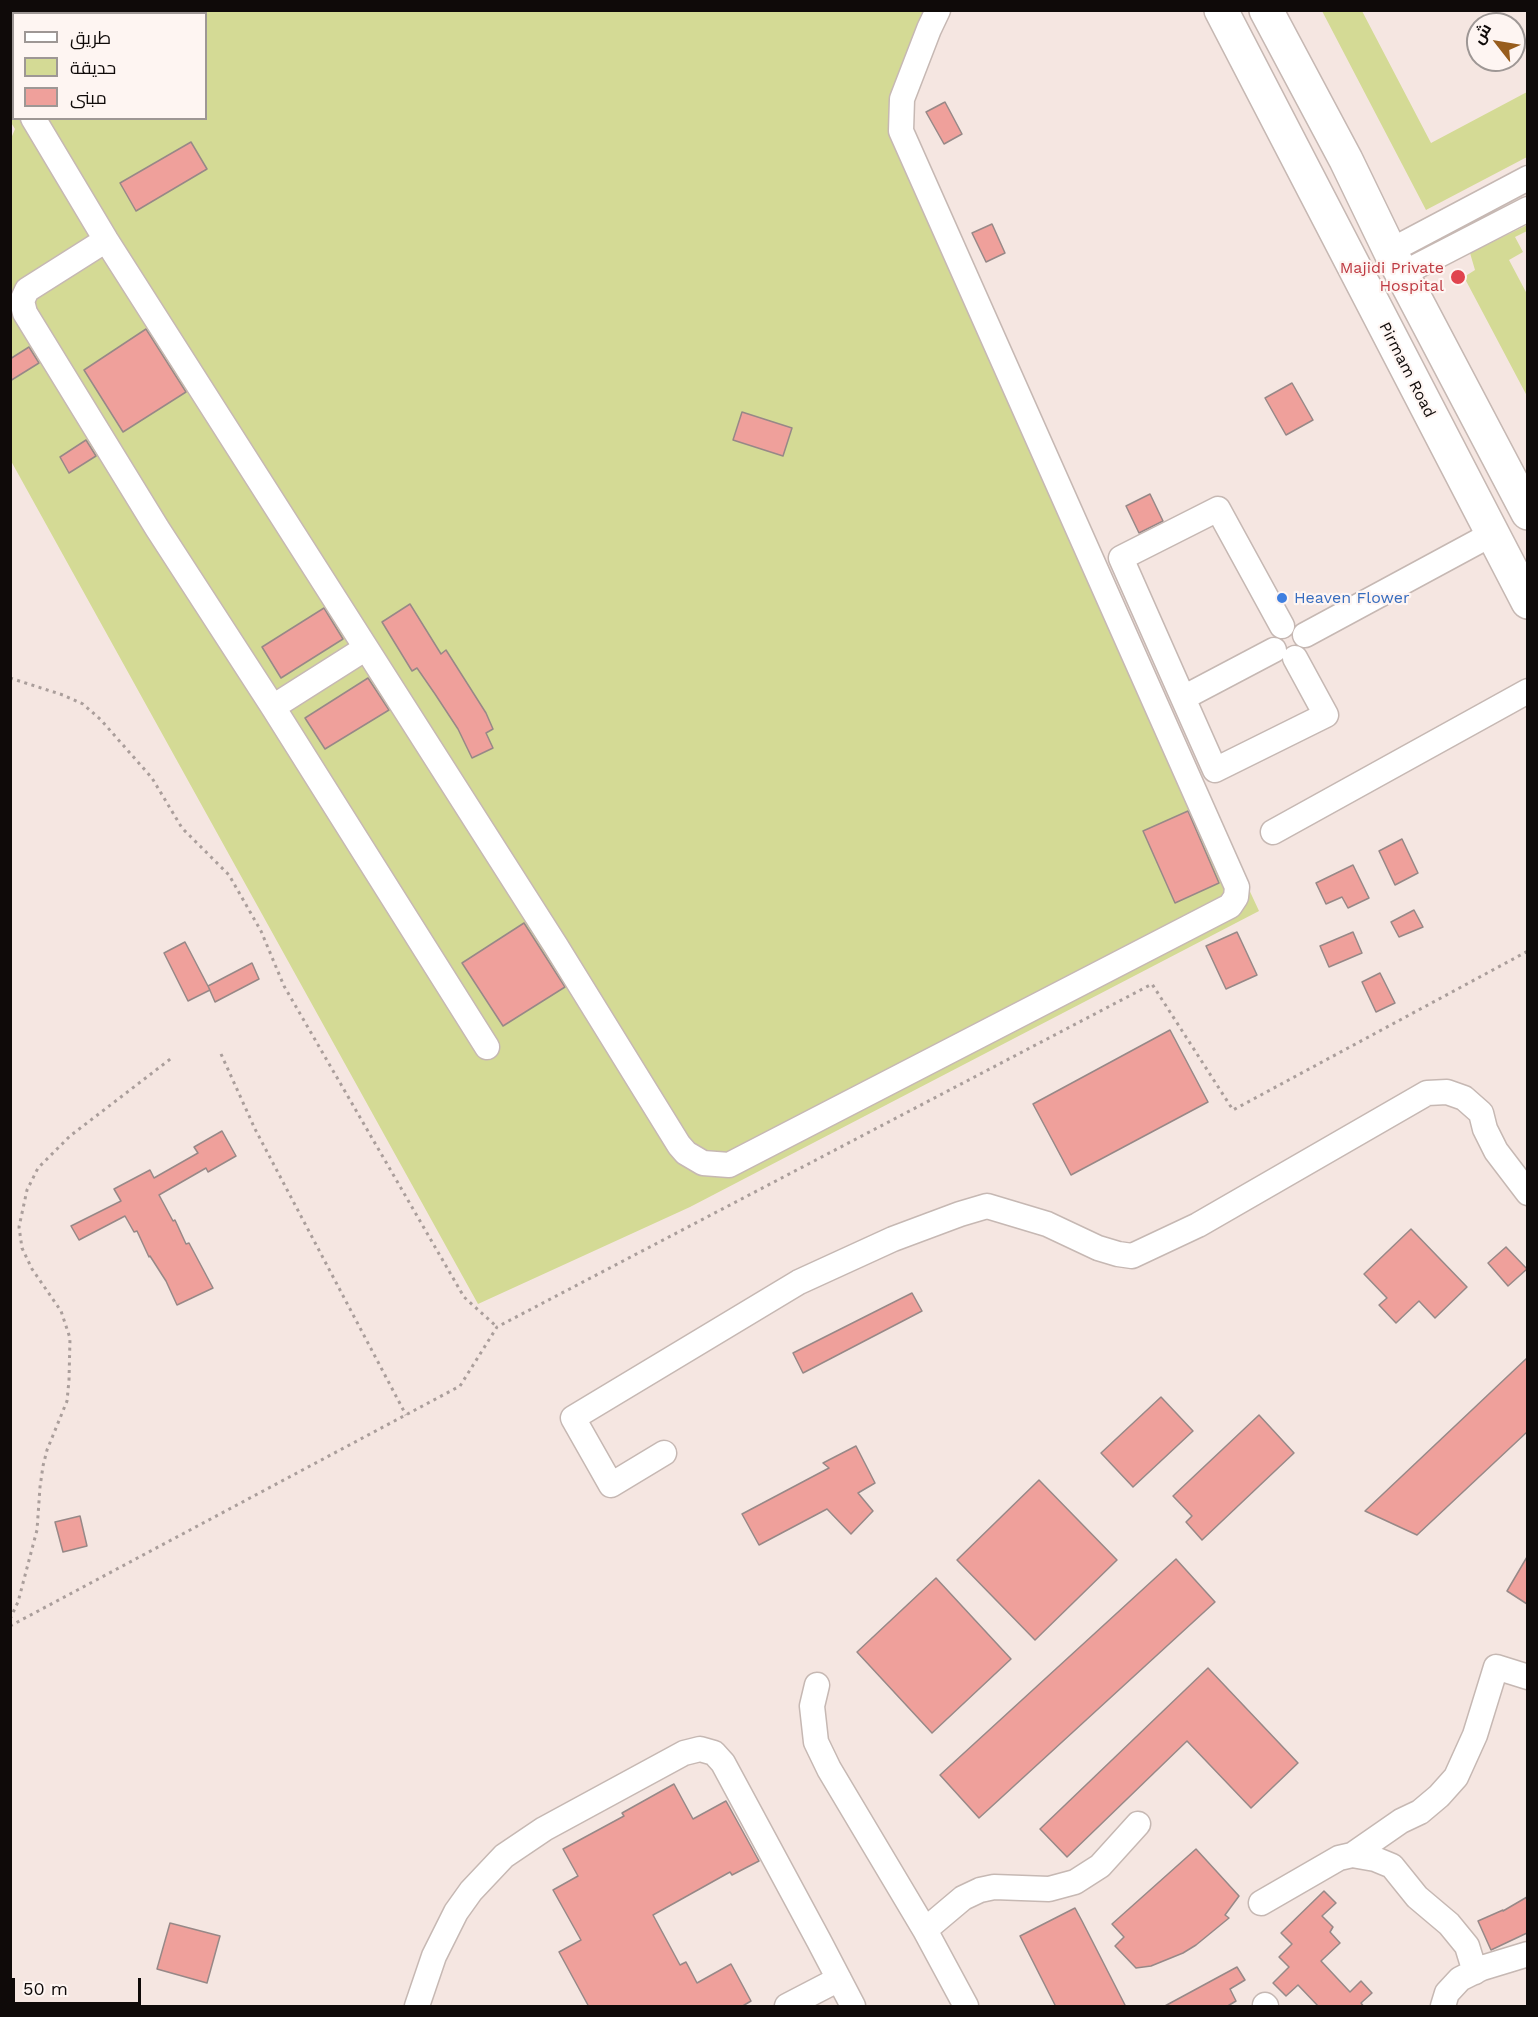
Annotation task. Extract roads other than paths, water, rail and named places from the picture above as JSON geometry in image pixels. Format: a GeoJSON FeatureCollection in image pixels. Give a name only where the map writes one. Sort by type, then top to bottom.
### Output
{"type":"FeatureCollection","features":[{"type":"Feature","properties":{"kind":"highway","name":"Pirmam Road"},"geometry":{"type":"LineString","coordinates":[[1221,10],[1527,602]]}},
{"type":"Feature","properties":{"kind":"highway"},"geometry":{"type":"LineString","coordinates":[[1266,10],[1346,160],[1396,263],[1527,513]]}},
{"type":"Feature","properties":{"kind":"highway"},"geometry":{"type":"LineString","coordinates":[[1310,180],[1346,160]]}},
{"type":"Feature","properties":{"kind":"street"},"geometry":{"type":"LineString","coordinates":[[34,120],[106,240],[556,946],[679,1145],[686,1153],[703,1163],[729,1165],[1230,906],[1236,897],[1237,887],[901,131],[902,99],[938,10]]}},
{"type":"Feature","properties":{"kind":"street"},"geometry":{"type":"LineString","coordinates":[[1396,263],[1527,178]]}},
{"type":"Feature","properties":{"kind":"street"},"geometry":{"type":"LineString","coordinates":[[1396,263],[1527,209]]}},
{"type":"Feature","properties":{"kind":"street"},"geometry":{"type":"LineString","coordinates":[[106,240],[27,290],[22,301],[24,309],[157,528],[273,707],[487,1047]]}},
{"type":"Feature","properties":{"kind":"street"},"geometry":{"type":"LineString","coordinates":[[1183,698],[1284,654],[1303,651],[1305,635],[1295,626],[1282,626],[1274,634],[1272,645],[1284,654],[1326,714],[1215,770],[1183,698],[1121,558],[1218,509],[1282,626]]}},
{"type":"Feature","properties":{"kind":"street"},"geometry":{"type":"LineString","coordinates":[[1305,635],[1492,534]]}},
{"type":"Feature","properties":{"kind":"street"},"geometry":{"type":"LineString","coordinates":[[273,707],[366,648]]}},
{"type":"Feature","properties":{"kind":"street"},"geometry":{"type":"LineString","coordinates":[[1273,832],[1527,691]]}},
{"type":"Feature","properties":{"kind":"street"},"geometry":{"type":"LineString","coordinates":[[664,1453],[610,1485],[573,1418],[799,1282],[893,1239],[978,1208],[987,1206],[1016,1213],[1047,1224],[1098,1248],[1132,1256],[1198,1225],[1427,1093],[1447,1092],[1464,1098],[1481,1113],[1485,1130],[1496,1151],[1527,1193]]}},
{"type":"Feature","properties":{"kind":"street"},"geometry":{"type":"LineString","coordinates":[[1261,1903],[1339,1858],[1352,1855],[1401,1821],[1420,1812],[1439,1796],[1456,1777],[1475,1735],[1496,1667],[1527,1677]]}},
{"type":"Feature","properties":{"kind":"street"},"geometry":{"type":"LineString","coordinates":[[817,1685],[812,1706],[816,1742],[829,1769],[925,1930],[966,2007]]}},
{"type":"Feature","properties":{"kind":"street"},"geometry":{"type":"LineString","coordinates":[[417,2007],[434,1956],[456,1912],[478,1882],[504,1856],[544,1829],[693,1750],[707,1750],[719,1758],[853,2007]]}},
{"type":"Feature","properties":{"kind":"street"},"geometry":{"type":"LineString","coordinates":[[925,1930],[963,1898],[980,1890],[994,1887],[1049,1889],[1075,1882],[1100,1866],[1138,1824]]}},
{"type":"Feature","properties":{"kind":"street"},"geometry":{"type":"LineString","coordinates":[[1352,1855],[1375,1859],[1392,1866],[1417,1897],[1449,1924],[1467,1946],[1475,1972]]}},
{"type":"Feature","properties":{"kind":"street"},"geometry":{"type":"LineString","coordinates":[[1443,2007],[1447,1993],[1460,1979],[1527,1954]]}},
{"type":"Feature","properties":{"kind":"street"},"geometry":{"type":"LineString","coordinates":[[787,2007],[839,1979]]}},
{"type":"Feature","properties":{"kind":"place","name":"Majidi Private Hospital"},"geometry":{"type":"Point","coordinates":[1458,277]}},
{"type":"Feature","properties":{"kind":"place","name":"Heaven Flower"},"geometry":{"type":"Point","coordinates":[1282,598]}}]}
